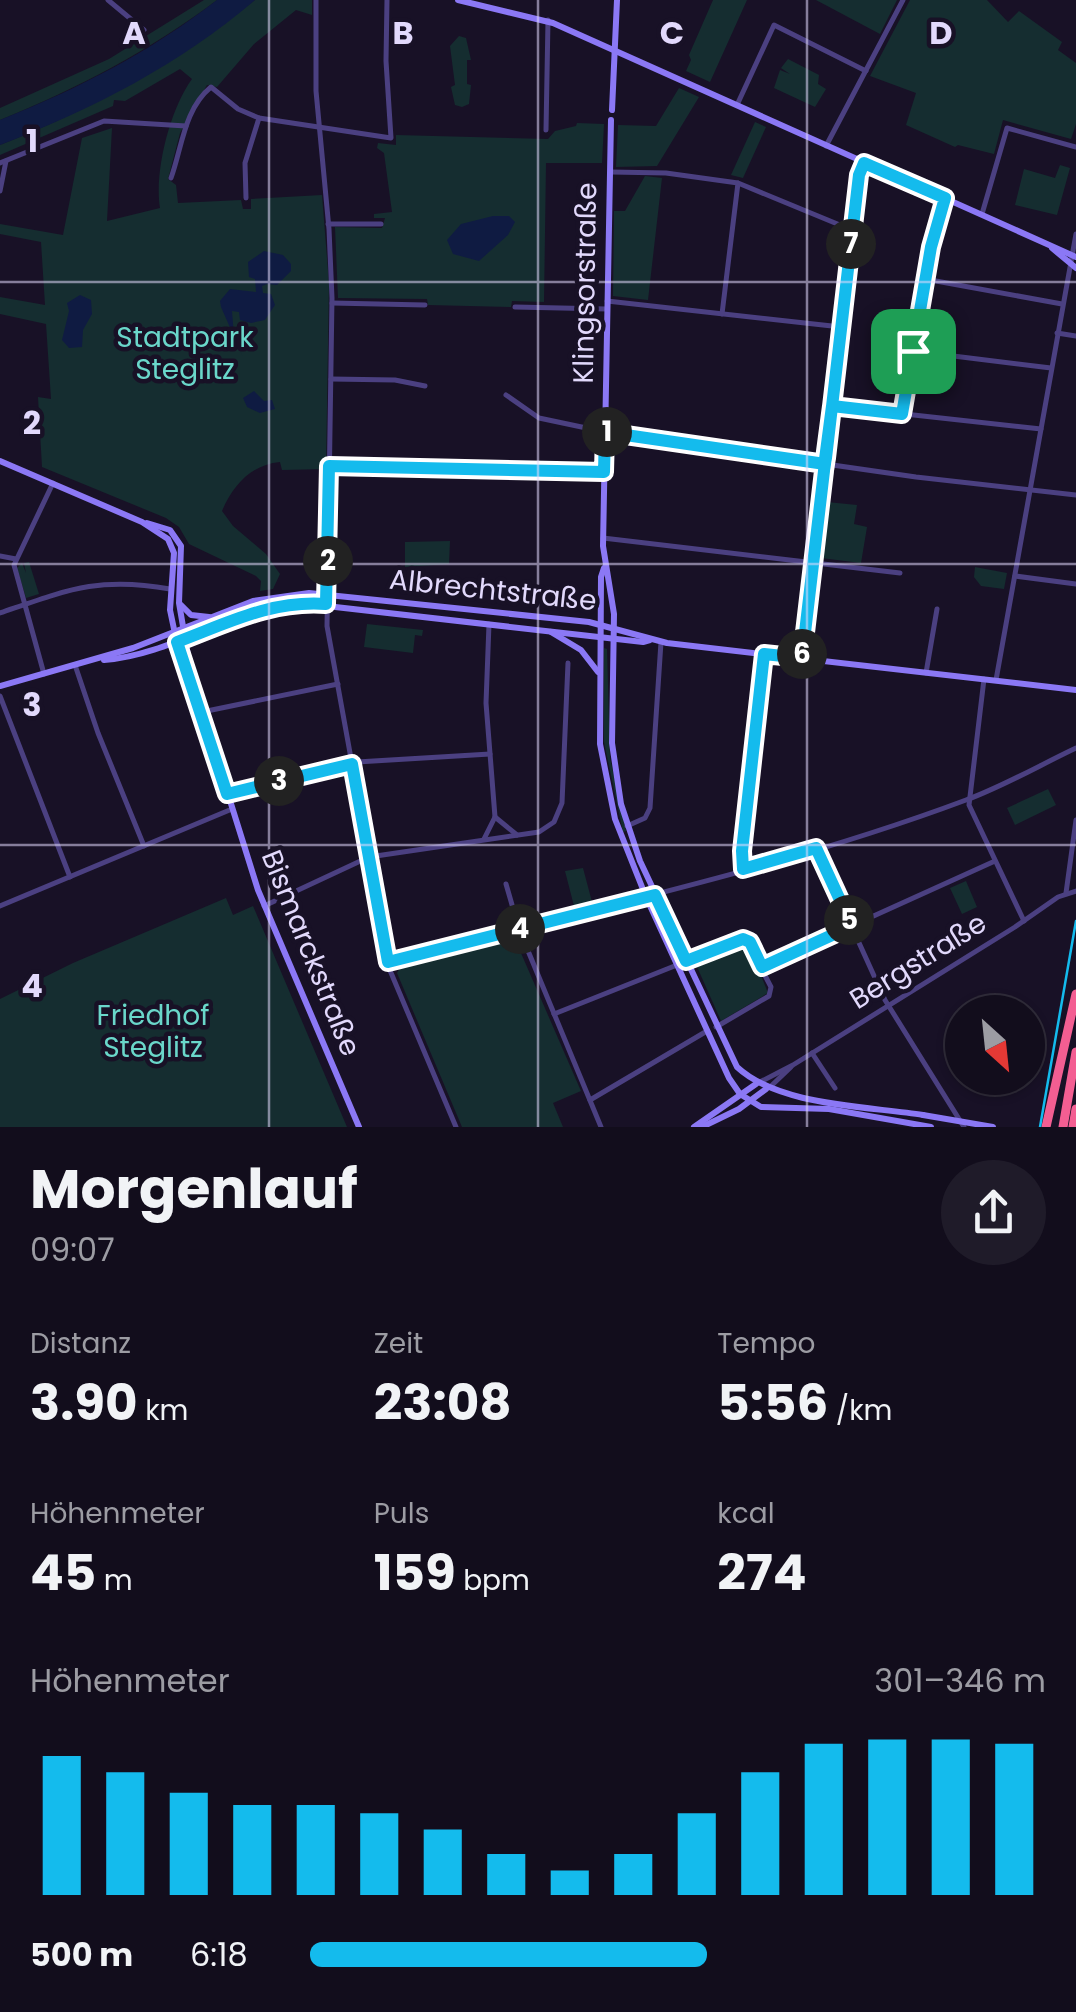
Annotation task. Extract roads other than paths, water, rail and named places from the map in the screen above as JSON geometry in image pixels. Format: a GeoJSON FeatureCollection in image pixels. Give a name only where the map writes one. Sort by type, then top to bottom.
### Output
{"type":"FeatureCollection","features":[{"type":"Feature","properties":{"kind":"highway"},"geometry":{"type":"LineString","coordinates":[[1046,1127],[1076,994]]}},
{"type":"Feature","properties":{"kind":"highway"},"geometry":{"type":"LineString","coordinates":[[1062,1127],[1076,1052]]}},
{"type":"Feature","properties":{"kind":"highway"},"geometry":{"type":"LineString","coordinates":[[1073,1127],[1076,1110]]}},
{"type":"Feature","properties":{"kind":"main road"},"geometry":{"type":"LineString","coordinates":[[458,0],[548,20],[1052,248],[1063,249],[1073,261]]}},
{"type":"Feature","properties":{"kind":"main road"},"geometry":{"type":"LineString","coordinates":[[612,110],[618,0]]}},
{"type":"Feature","properties":{"kind":"main road","name":"Klingsorstraße"},"geometry":{"type":"LineString","coordinates":[[611,120],[603,538],[613,627],[615,779],[627,826],[655,895],[732,1059],[756,1084]]}},
{"type":"Feature","properties":{"kind":"main road"},"geometry":{"type":"LineString","coordinates":[[0,461],[142,522]]}},
{"type":"Feature","properties":{"kind":"main road","name":"Bismarckstraße"},"geometry":{"type":"LineString","coordinates":[[142,522],[165,536],[172,547],[170,589],[176,637],[264,906],[359,1127]]}},
{"type":"Feature","properties":{"kind":"main road","name":"Bismarckstraße"},"geometry":{"type":"LineString","coordinates":[[142,522],[170,530],[181,546],[179,603],[192,679]]}},
{"type":"Feature","properties":{"kind":"main road","name":"Klingsorstraße"},"geometry":{"type":"LineString","coordinates":[[604,567],[600,744],[614,820],[729,1078],[749,1102]]}},
{"type":"Feature","properties":{"kind":"main road","name":"Albrechtstraße"},"geometry":{"type":"LineString","coordinates":[[176,637],[184,629],[263,598],[327,594],[600,624],[660,642],[1076,690]]}},
{"type":"Feature","properties":{"kind":"main road"},"geometry":{"type":"LineString","coordinates":[[179,603],[194,616],[215,617]]}},
{"type":"Feature","properties":{"kind":"main road","name":"Albrechtstraße"},"geometry":{"type":"LineString","coordinates":[[176,637],[186,638],[262,608],[300,603],[651,640]]}},
{"type":"Feature","properties":{"kind":"main road"},"geometry":{"type":"LineString","coordinates":[[485,610],[487,623]]}},
{"type":"Feature","properties":{"kind":"main road"},"geometry":{"type":"LineString","coordinates":[[546,630],[581,650],[600,677]]}},
{"type":"Feature","properties":{"kind":"main road"},"geometry":{"type":"LineString","coordinates":[[0,686],[88,662],[121,659],[176,637]]}},
{"type":"Feature","properties":{"kind":"main road"},"geometry":{"type":"LineString","coordinates":[[729,1078],[737,1077],[741,1071]]}},
{"type":"Feature","properties":{"kind":"main road"},"geometry":{"type":"LineString","coordinates":[[756,1084],[793,1096],[993,1127]]}},
{"type":"Feature","properties":{"kind":"main road","name":"Bergstraße"},"geometry":{"type":"LineString","coordinates":[[694,1127],[756,1084]]}},
{"type":"Feature","properties":{"kind":"main road","name":"Bergstraße"},"geometry":{"type":"LineString","coordinates":[[702,1127],[767,1088]]}},
{"type":"Feature","properties":{"kind":"main road"},"geometry":{"type":"LineString","coordinates":[[749,1102],[766,1108],[829,1109],[931,1127]]}},
{"type":"Feature","properties":{"kind":"street"},"geometry":{"type":"LineString","coordinates":[[108,0],[144,30]]}},
{"type":"Feature","properties":{"kind":"street"},"geometry":{"type":"LineString","coordinates":[[316,0],[318,128],[332,303],[327,626],[388,962],[456,1127]]}},
{"type":"Feature","properties":{"kind":"street"},"geometry":{"type":"LineString","coordinates":[[171,178],[186,126],[200,97],[210,87],[238,109],[258,118],[391,138],[386,71],[387,0]]}},
{"type":"Feature","properties":{"kind":"street"},"geometry":{"type":"LineString","coordinates":[[826,146],[903,0]]}},
{"type":"Feature","properties":{"kind":"street"},"geometry":{"type":"LineString","coordinates":[[546,130],[548,20]]}},
{"type":"Feature","properties":{"kind":"street"},"geometry":{"type":"LineString","coordinates":[[737,106],[776,25],[866,72]]}},
{"type":"Feature","properties":{"kind":"street"},"geometry":{"type":"LineString","coordinates":[[246,198],[245,163],[258,118]]}},
{"type":"Feature","properties":{"kind":"street"},"geometry":{"type":"LineString","coordinates":[[0,187],[3,162],[104,121],[186,126]]}},
{"type":"Feature","properties":{"kind":"street"},"geometry":{"type":"LineString","coordinates":[[982,215],[1007,128],[1076,147]]}},
{"type":"Feature","properties":{"kind":"street"},"geometry":{"type":"LineString","coordinates":[[802,658],[852,230],[864,163]]}},
{"type":"Feature","properties":{"kind":"street"},"geometry":{"type":"LineString","coordinates":[[609,172],[738,182],[852,230]]}},
{"type":"Feature","properties":{"kind":"street"},"geometry":{"type":"LineString","coordinates":[[722,314],[738,182]]}},
{"type":"Feature","properties":{"kind":"street"},"geometry":{"type":"LineString","coordinates":[[902,414],[925,279],[945,198]]}},
{"type":"Feature","properties":{"kind":"street"},"geometry":{"type":"LineString","coordinates":[[328,224],[381,224]]}},
{"type":"Feature","properties":{"kind":"street"},"geometry":{"type":"LineString","coordinates":[[996,680],[1076,234]]}},
{"type":"Feature","properties":{"kind":"street"},"geometry":{"type":"LineString","coordinates":[[925,279],[1062,304]]}},
{"type":"Feature","properties":{"kind":"street"},"geometry":{"type":"LineString","coordinates":[[332,303],[425,305]]}},
{"type":"Feature","properties":{"kind":"street"},"geometry":{"type":"LineString","coordinates":[[515,307],[607,305],[841,327]]}},
{"type":"Feature","properties":{"kind":"street"},"geometry":{"type":"LineString","coordinates":[[1057,332],[1076,336]]}},
{"type":"Feature","properties":{"kind":"street"},"geometry":{"type":"LineString","coordinates":[[913,351],[1051,368]]}},
{"type":"Feature","properties":{"kind":"street"},"geometry":{"type":"LineString","coordinates":[[330,379],[395,380],[425,386]]}},
{"type":"Feature","properties":{"kind":"street"},"geometry":{"type":"LineString","coordinates":[[506,396],[539,418],[605,432],[1076,495]]}},
{"type":"Feature","properties":{"kind":"street"},"geometry":{"type":"LineString","coordinates":[[832,406],[1040,429]]}},
{"type":"Feature","properties":{"kind":"street"},"geometry":{"type":"LineString","coordinates":[[329,466],[604,472]]}},
{"type":"Feature","properties":{"kind":"street"},"geometry":{"type":"LineString","coordinates":[[44,674],[14,564],[53,483]]}},
{"type":"Feature","properties":{"kind":"street"},"geometry":{"type":"LineString","coordinates":[[603,538],[900,573]]}},
{"type":"Feature","properties":{"kind":"street"},"geometry":{"type":"LineString","coordinates":[[0,556],[16,559]]}},
{"type":"Feature","properties":{"kind":"street"},"geometry":{"type":"LineString","coordinates":[[1014,576],[1076,584]]}},
{"type":"Feature","properties":{"kind":"street"},"geometry":{"type":"LineString","coordinates":[[0,613],[103,583],[136,582],[170,589]]}},
{"type":"Feature","properties":{"kind":"street"},"geometry":{"type":"LineString","coordinates":[[926,672],[937,609]]}},
{"type":"Feature","properties":{"kind":"street"},"geometry":{"type":"LineString","coordinates":[[482,842],[495,817],[486,693],[487,623]]}},
{"type":"Feature","properties":{"kind":"street"},"geometry":{"type":"LineString","coordinates":[[627,826],[645,818],[649,811],[660,642]]}},
{"type":"Feature","properties":{"kind":"street"},"geometry":{"type":"LineString","coordinates":[[743,869],[764,654]]}},
{"type":"Feature","properties":{"kind":"street"},"geometry":{"type":"LineString","coordinates":[[264,906],[369,858],[520,836],[547,828],[560,814],[568,663]]}},
{"type":"Feature","properties":{"kind":"street"},"geometry":{"type":"LineString","coordinates":[[75,665],[144,846]]}},
{"type":"Feature","properties":{"kind":"street"},"geometry":{"type":"LineString","coordinates":[[984,679],[970,808],[1024,920]]}},
{"type":"Feature","properties":{"kind":"street"},"geometry":{"type":"LineString","coordinates":[[202,712],[338,684]]}},
{"type":"Feature","properties":{"kind":"street"},"geometry":{"type":"LineString","coordinates":[[0,696],[70,877]]}},
{"type":"Feature","properties":{"kind":"street"},"geometry":{"type":"LineString","coordinates":[[388,962],[655,895],[816,848],[970,799],[1076,748]]}},
{"type":"Feature","properties":{"kind":"street"},"geometry":{"type":"LineString","coordinates":[[227,794],[352,764],[490,754]]}},
{"type":"Feature","properties":{"kind":"street"},"geometry":{"type":"LineString","coordinates":[[0,906],[232,809]]}},
{"type":"Feature","properties":{"kind":"street"},"geometry":{"type":"LineString","coordinates":[[495,817],[520,836]]}},
{"type":"Feature","properties":{"kind":"street"},"geometry":{"type":"LineString","coordinates":[[1066,894],[1076,820]]}},
{"type":"Feature","properties":{"kind":"street"},"geometry":{"type":"LineString","coordinates":[[816,848],[888,1006],[964,1127]]}},
{"type":"Feature","properties":{"kind":"street"},"geometry":{"type":"LineString","coordinates":[[762,967],[995,861]]}},
{"type":"Feature","properties":{"kind":"street"},"geometry":{"type":"LineString","coordinates":[[506,884],[519,930],[601,1127]]}},
{"type":"Feature","properties":{"kind":"street","name":"Bergstraße"},"geometry":{"type":"LineString","coordinates":[[756,1084],[1076,890]]}},
{"type":"Feature","properties":{"kind":"street"},"geometry":{"type":"LineString","coordinates":[[686,961],[743,939],[750,942],[762,967],[770,987],[769,996],[716,1026]]}},
{"type":"Feature","properties":{"kind":"street"},"geometry":{"type":"LineString","coordinates":[[554,1014],[677,965]]}},
{"type":"Feature","properties":{"kind":"street"},"geometry":{"type":"LineString","coordinates":[[590,1100],[707,1032]]}},
{"type":"Feature","properties":{"kind":"street"},"geometry":{"type":"LineString","coordinates":[[812,1053],[835,1088]]}},
{"type":"Feature","properties":{"kind":"street","name":"Bergstraße"},"geometry":{"type":"LineString","coordinates":[[767,1088],[793,1065]]}},
{"type":"Feature","properties":{"kind":"water"},"geometry":{"type":"Polygon","coordinates":[[[217,0],[255,0],[196,45],[134,83],[0,145],[0,120],[113,68],[217,0]]]}},
{"type":"Feature","properties":{"kind":"water"},"geometry":{"type":"Polygon","coordinates":[[[509,216],[515,222],[508,235],[479,261],[453,254],[447,240],[461,224],[509,216]]]}},
{"type":"Feature","properties":{"kind":"water"},"geometry":{"type":"Polygon","coordinates":[[[264,251],[283,255],[291,264],[291,271],[277,285],[262,286],[263,293],[271,294],[275,305],[265,320],[251,323],[240,320],[239,312],[232,311],[234,336],[220,301],[230,289],[256,292],[248,262],[264,251]]]}},
{"type":"Feature","properties":{"kind":"water"},"geometry":{"type":"Polygon","coordinates":[[[80,295],[91,300],[92,314],[83,330],[82,347],[69,348],[62,340],[69,311],[67,303],[80,295]]]}},
{"type":"Feature","properties":{"kind":"water"},"geometry":{"type":"Polygon","coordinates":[[[254,391],[264,401],[272,400],[275,409],[260,413],[247,407],[243,398],[254,391]]]}},
{"type":"Feature","properties":{"kind":"tram line"},"geometry":{"type":"LineString","coordinates":[[1040,1127],[1076,921]]}},
{"type":"Feature","properties":{"kind":"park label","name":"Stadtpark Steglitz"},"geometry":{"type":"Point","coordinates":[185,353]}},
{"type":"Feature","properties":{"kind":"park label","name":"Friedhof Steglitz"},"geometry":{"type":"Point","coordinates":[153,1031]}}]}
